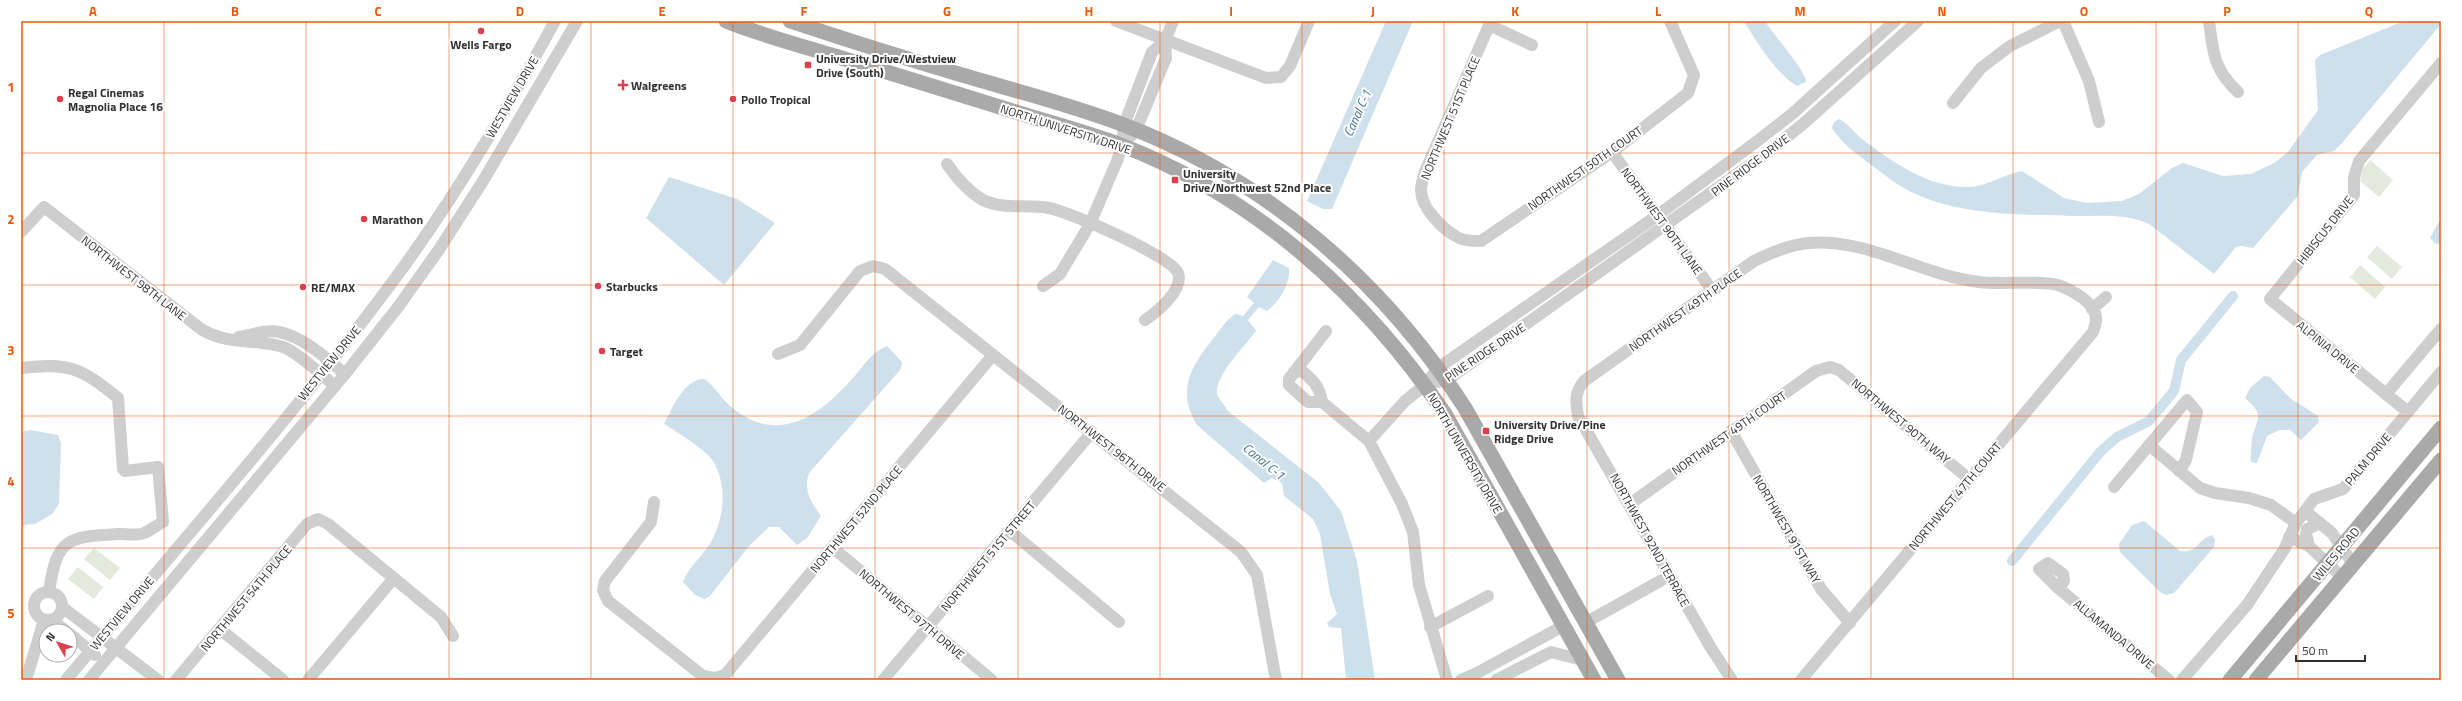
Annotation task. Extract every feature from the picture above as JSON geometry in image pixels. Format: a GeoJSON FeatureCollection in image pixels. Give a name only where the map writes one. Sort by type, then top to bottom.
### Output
{"type":"FeatureCollection","features":[{"type":"Feature","properties":{"kind":"main road","name":"NORTH UNIVERSITY DRIVE"},"geometry":{"type":"LineString","coordinates":[[726,21],[1122,146],[1204,186],[1274,231],[1314,262],[1350,296],[1395,346],[1425,385],[1445,414],[1594,680]]}},
{"type":"Feature","properties":{"kind":"main road","name":"NORTH UNIVERSITY DRIVE"},"geometry":{"type":"LineString","coordinates":[[790,21],[892,55],[1130,127],[1210,165],[1296,221],[1360,276],[1406,327],[1443,374],[1465,408],[1618,680]]}},
{"type":"Feature","properties":{"kind":"main road"},"geometry":{"type":"LineString","coordinates":[[862,64],[867,59],[892,55]]}},
{"type":"Feature","properties":{"kind":"main road","name":"WILES ROAD"},"geometry":{"type":"LineString","coordinates":[[2230,680],[2441,428]]}},
{"type":"Feature","properties":{"kind":"main road","name":"WILES ROAD"},"geometry":{"type":"LineString","coordinates":[[2256,680],[2441,460]]}},
{"type":"Feature","properties":{"kind":"main road"},"geometry":{"type":"LineString","coordinates":[[1538,580],[1549,587],[1566,614],[1577,622],[1585,623]]}},
{"type":"Feature","properties":{"kind":"main road"},"geometry":{"type":"LineString","coordinates":[[1563,626],[1580,635],[1594,652],[1606,659]]}},
{"type":"Feature","properties":{"kind":"street","name":"WESTVIEW DRIVE"},"geometry":{"type":"LineString","coordinates":[[66,680],[331,362],[392,283],[467,172],[520,86],[556,21]]}},
{"type":"Feature","properties":{"kind":"street","name":"WESTVIEW DRIVE"},"geometry":{"type":"LineString","coordinates":[[89,680],[345,374],[398,307],[446,238],[512,136],[577,21]]}},
{"type":"Feature","properties":{"kind":"street"},"geometry":{"type":"LineString","coordinates":[[1116,21],[1266,78],[1281,77],[1290,66],[1309,21]]}},
{"type":"Feature","properties":{"kind":"street"},"geometry":{"type":"LineString","coordinates":[[1130,127],[1142,78],[1152,52],[1165,40],[1173,21]]}},
{"type":"Feature","properties":{"kind":"street","name":"NORTHWEST 50TH COURT"},"geometry":{"type":"LineString","coordinates":[[1470,241],[1481,241],[1612,152],[1688,93],[1693,84],[1694,75],[1692,65],[1670,21]]}},
{"type":"Feature","properties":{"kind":"street","name":"PINE RIDGE DRIVE"},"geometry":{"type":"LineString","coordinates":[[1443,374],[1792,114],[1895,21]]}},
{"type":"Feature","properties":{"kind":"street","name":"PINE RIDGE DRIVE"},"geometry":{"type":"LineString","coordinates":[[1425,385],[1667,226],[1803,124],[1918,21]]}},
{"type":"Feature","properties":{"kind":"street"},"geometry":{"type":"LineString","coordinates":[[1953,103],[1981,68],[2010,46],[2062,21],[2089,81],[2099,122]]}},
{"type":"Feature","properties":{"kind":"street"},"geometry":{"type":"LineString","coordinates":[[2209,21],[2215,61],[2224,79],[2238,92]]}},
{"type":"Feature","properties":{"kind":"street"},"geometry":{"type":"LineString","coordinates":[[1490,23],[1532,45]]}},
{"type":"Feature","properties":{"kind":"street","name":"NORTHWEST 51ST PLACE"},"geometry":{"type":"LineString","coordinates":[[1470,241],[1451,233],[1425,207],[1421,190],[1424,174],[1490,23]]}},
{"type":"Feature","properties":{"kind":"street"},"geometry":{"type":"LineString","coordinates":[[1043,286],[1060,274],[1090,224],[1105,193],[1130,127],[1156,82],[1166,58],[1165,40]]}},
{"type":"Feature","properties":{"kind":"street","name":"HIBISCUS DRIVE"},"geometry":{"type":"LineString","coordinates":[[2270,299],[2354,195],[2354,177],[2359,161],[2441,63]]}},
{"type":"Feature","properties":{"kind":"street"},"geometry":{"type":"LineString","coordinates":[[1142,78],[1156,82]]}},
{"type":"Feature","properties":{"kind":"street","name":"NORTHWEST 90TH LANE"},"geometry":{"type":"LineString","coordinates":[[1612,152],[1712,290]]}},
{"type":"Feature","properties":{"kind":"street"},"geometry":{"type":"LineString","coordinates":[[947,164],[957,178],[983,200],[1013,207],[1050,208],[1090,224],[1153,253],[1170,264],[1178,273],[1178,286],[1160,310],[1145,320]]}},
{"type":"Feature","properties":{"kind":"street","name":"NORTHWEST 98TH LANE"},"geometry":{"type":"LineString","coordinates":[[21,232],[44,207],[194,324],[212,335],[284,348],[335,386]]}},
{"type":"Feature","properties":{"kind":"street","name":"NORTHWEST 49TH PLACE"},"geometry":{"type":"LineString","coordinates":[[1575,397],[1578,388],[1584,381],[1754,261],[1780,249],[1808,243],[1867,248],[1927,271],[1979,282],[2057,285],[2084,299],[2092,309]]}},
{"type":"Feature","properties":{"kind":"street","name":"NORTHWEST 96TH DRIVE"},"geometry":{"type":"LineString","coordinates":[[778,354],[800,345],[860,271],[873,266],[884,269],[1092,432],[1241,552],[1257,575],[1276,680]]}},
{"type":"Feature","properties":{"kind":"street"},"geometry":{"type":"LineString","coordinates":[[2092,309],[2106,297]]}},
{"type":"Feature","properties":{"kind":"street","name":"ALPINIA DRIVE"},"geometry":{"type":"LineString","coordinates":[[2270,299],[2386,394]]}},
{"type":"Feature","properties":{"kind":"street","name":"NORTHWEST 47TH COURT"},"geometry":{"type":"LineString","coordinates":[[1801,680],[2093,332],[2097,320],[2092,309]]}},
{"type":"Feature","properties":{"kind":"street"},"geometry":{"type":"LineString","coordinates":[[2408,412],[2386,394],[2441,329]]}},
{"type":"Feature","properties":{"kind":"street","name":"NORTHWEST 98TH LANE"},"geometry":{"type":"LineString","coordinates":[[230,339],[278,331],[291,336],[331,362],[345,374]]}},
{"type":"Feature","properties":{"kind":"street"},"geometry":{"type":"LineString","coordinates":[[1326,331],[1289,379],[1289,385],[1308,402],[1322,402],[1369,441],[1402,504],[1413,532],[1419,584],[1430,627],[1447,680]]}},
{"type":"Feature","properties":{"kind":"street","name":"NORTHWEST 52ND PLACE"},"geometry":{"type":"LineString","coordinates":[[654,502],[651,522],[605,581],[603,590],[608,601],[703,676],[715,678],[725,675],[833,548],[993,355]]}},
{"type":"Feature","properties":{"kind":"street"},"geometry":{"type":"LineString","coordinates":[[21,368],[57,364],[89,376],[103,385],[118,398],[123,469],[126,472],[158,467],[163,522],[143,534],[85,536],[72,540],[64,545],[58,554],[49,592]]}},
{"type":"Feature","properties":{"kind":"street","name":"NORTHWEST 90TH WAY"},"geometry":{"type":"LineString","coordinates":[[1830,367],[1839,370],[1969,479]]}},
{"type":"Feature","properties":{"kind":"street","name":"NORTHWEST 49TH COURT"},"geometry":{"type":"LineString","coordinates":[[1630,504],[1816,371],[1830,367]]}},
{"type":"Feature","properties":{"kind":"street"},"geometry":{"type":"LineString","coordinates":[[1294,372],[1302,371],[1312,379],[1320,390],[1322,402]]}},
{"type":"Feature","properties":{"kind":"street","name":"PALM DRIVE"},"geometry":{"type":"LineString","coordinates":[[2182,680],[2247,605],[2284,548],[2296,523],[2305,511],[2319,496],[2343,489],[2441,372]]}},
{"type":"Feature","properties":{"kind":"street"},"geometry":{"type":"LineString","coordinates":[[1369,441],[1405,401],[1425,385]]}},
{"type":"Feature","properties":{"kind":"street","name":"NORTHWEST 92ND TERRACE"},"geometry":{"type":"LineString","coordinates":[[1575,397],[1578,416],[1630,504],[1669,576],[1732,680]]}},
{"type":"Feature","properties":{"kind":"street"},"geometry":{"type":"LineString","coordinates":[[2114,487],[2187,400],[2198,412],[2186,460],[2179,471]]}},
{"type":"Feature","properties":{"kind":"street","name":"NORTHWEST 91ST WAY"},"geometry":{"type":"LineString","coordinates":[[1731,431],[1821,589],[1850,623]]}},
{"type":"Feature","properties":{"kind":"street","name":"NORTHWEST 51ST STREET"},"geometry":{"type":"LineString","coordinates":[[883,680],[1092,432]]}},
{"type":"Feature","properties":{"kind":"street"},"geometry":{"type":"LineString","coordinates":[[2149,445],[2200,488],[2215,494],[2249,498],[2271,505],[2296,523]]}},
{"type":"Feature","properties":{"kind":"street"},"geometry":{"type":"LineString","coordinates":[[2305,511],[2332,533],[2353,564]]}},
{"type":"Feature","properties":{"kind":"street","name":"NORTHWEST 54TH PLACE"},"geometry":{"type":"LineString","coordinates":[[176,680],[307,524],[318,519],[328,524],[394,578]]}},
{"type":"Feature","properties":{"kind":"street"},"geometry":{"type":"LineString","coordinates":[[2309,546],[2306,534],[2307,529],[2320,523]]}},
{"type":"Feature","properties":{"kind":"street"},"geometry":{"type":"LineString","coordinates":[[1010,531],[1119,622]]}},
{"type":"Feature","properties":{"kind":"street"},"geometry":{"type":"LineString","coordinates":[[2289,537],[2309,546],[2342,577]]}},
{"type":"Feature","properties":{"kind":"street","name":"NORTHWEST 97TH DRIVE"},"geometry":{"type":"LineString","coordinates":[[833,548],[927,628],[992,680]]}},
{"type":"Feature","properties":{"kind":"street"},"geometry":{"type":"LineString","coordinates":[[1585,623],[1669,576]]}},
{"type":"Feature","properties":{"kind":"street"},"geometry":{"type":"LineString","coordinates":[[308,680],[394,578],[441,617],[453,636]]}},
{"type":"Feature","properties":{"kind":"street","name":"ALLAMANDA DRIVE"},"geometry":{"type":"LineString","coordinates":[[2058,588],[2169,680]]}},
{"type":"Feature","properties":{"kind":"street"},"geometry":{"type":"LineString","coordinates":[[26,680],[48,620],[59,615],[62,607],[60,598],[49,592]]}},
{"type":"Feature","properties":{"kind":"street"},"geometry":{"type":"LineString","coordinates":[[49,592],[37,597],[34,606],[36,614],[53,623]]}},
{"type":"Feature","properties":{"kind":"street"},"geometry":{"type":"LineString","coordinates":[[1430,627],[1488,596]]}},
{"type":"Feature","properties":{"kind":"street"},"geometry":{"type":"LineString","coordinates":[[62,607],[117,647],[158,680]]}},
{"type":"Feature","properties":{"kind":"street"},"geometry":{"type":"LineString","coordinates":[[1461,680],[1477,674],[1563,626]]}},
{"type":"Feature","properties":{"kind":"street"},"geometry":{"type":"LineString","coordinates":[[220,629],[283,680]]}},
{"type":"Feature","properties":{"kind":"street"},"geometry":{"type":"LineString","coordinates":[[78,641],[104,662]]}},
{"type":"Feature","properties":{"kind":"street"},"geometry":{"type":"LineString","coordinates":[[1496,680],[1551,652],[1582,660]]}},
{"type":"Feature","properties":{"kind":"shaded area"},"geometry":{"type":"Polygon","coordinates":[[[2370,160],[2393,180],[2379,197],[2360,181],[2363,169],[2370,160]]]}},
{"type":"Feature","properties":{"kind":"shaded area"},"geometry":{"type":"Polygon","coordinates":[[[2377,246],[2402,267],[2392,279],[2367,257],[2377,246]]]}},
{"type":"Feature","properties":{"kind":"shaded area"},"geometry":{"type":"Polygon","coordinates":[[[2360,265],[2385,287],[2375,299],[2350,277],[2360,265]]]}},
{"type":"Feature","properties":{"kind":"shaded area"},"geometry":{"type":"Polygon","coordinates":[[[94,548],[120,568],[110,580],[84,559],[94,548]]]}},
{"type":"Feature","properties":{"kind":"shaded area"},"geometry":{"type":"Polygon","coordinates":[[[78,567],[103,587],[94,599],[68,579],[78,567]]]}},
{"type":"Feature","properties":{"kind":"water","name":"Canal C-1"},"geometry":{"type":"Polygon","coordinates":[[[1386,21],[1413,21],[1332,209],[1323,209],[1307,201],[1386,21]]]}},
{"type":"Feature","properties":{"kind":"water"},"geometry":{"type":"Polygon","coordinates":[[[1744,21],[1765,21],[1795,61],[1805,77],[1806,82],[1797,86],[1782,74],[1761,47],[1744,21]]]}},
{"type":"Feature","properties":{"kind":"water"},"geometry":{"type":"Polygon","coordinates":[[[2404,21],[2441,21],[2441,24],[2342,143],[2334,151],[2317,155],[2302,172],[2298,196],[2253,248],[2241,246],[2236,247],[2214,274],[2149,224],[2140,220],[2111,216],[2029,215],[1986,212],[1943,204],[1923,197],[1892,181],[1846,145],[1832,128],[1834,122],[1839,119],[1846,123],[1862,139],[1886,157],[1926,179],[1940,183],[1970,187],[1988,183],[2022,171],[2064,198],[2087,203],[2122,201],[2139,194],[2172,168],[2183,163],[2223,176],[2251,174],[2274,163],[2288,152],[2318,110],[2315,60],[2320,55],[2404,21]]]}},
{"type":"Feature","properties":{"kind":"water"},"geometry":{"type":"Polygon","coordinates":[[[669,177],[737,199],[775,223],[724,285],[646,218],[669,177]]]}},
{"type":"Feature","properties":{"kind":"water"},"geometry":{"type":"Polygon","coordinates":[[[2441,218],[2441,243],[2436,244],[2430,238],[2441,218]]]}},
{"type":"Feature","properties":{"kind":"water","name":"Canal C-1"},"geometry":{"type":"Polygon","coordinates":[[[1273,260],[1289,268],[1286,286],[1276,303],[1267,311],[1259,307],[1248,320],[1256,331],[1225,370],[1217,387],[1217,395],[1228,411],[1319,483],[1341,511],[1357,561],[1375,680],[1346,680],[1341,628],[1329,627],[1327,623],[1337,614],[1330,594],[1320,534],[1313,519],[1284,496],[1282,483],[1272,478],[1264,483],[1197,425],[1191,413],[1188,401],[1187,390],[1189,379],[1198,359],[1228,320],[1235,314],[1243,316],[1254,303],[1247,297],[1273,260]]]}},
{"type":"Feature","properties":{"kind":"water"},"geometry":{"type":"Polygon","coordinates":[[[887,346],[902,362],[901,369],[809,473],[807,485],[809,496],[821,516],[807,538],[797,545],[779,527],[769,527],[749,546],[710,596],[705,599],[695,595],[683,582],[688,571],[708,547],[715,533],[721,512],[722,491],[718,471],[709,456],[690,441],[664,424],[675,403],[685,389],[698,380],[705,379],[730,406],[747,418],[764,424],[780,425],[796,422],[811,415],[825,405],[839,393],[876,352],[887,346]]]}},
{"type":"Feature","properties":{"kind":"water"},"geometry":{"type":"Polygon","coordinates":[[[2264,376],[2270,377],[2290,398],[2318,416],[2319,422],[2301,440],[2290,430],[2279,430],[2267,436],[2257,463],[2251,462],[2251,457],[2253,436],[2258,414],[2245,398],[2250,388],[2264,376]]]}},
{"type":"Feature","properties":{"kind":"water"},"geometry":{"type":"Polygon","coordinates":[[[30,430],[58,435],[61,443],[59,504],[52,514],[35,524],[21,525],[21,435],[24,431],[30,430]]]}},
{"type":"Feature","properties":{"kind":"water"},"geometry":{"type":"Polygon","coordinates":[[[2144,521],[2180,551],[2186,551],[2194,548],[2207,537],[2212,535],[2215,540],[2214,547],[2174,593],[2166,595],[2161,593],[2120,552],[2119,544],[2132,525],[2144,521]]]}},
{"type":"Feature","properties":{"kind":"waterway"},"geometry":{"type":"LineString","coordinates":[[2012,561],[2101,451],[2117,437],[2149,421],[2174,391],[2181,360],[2233,296]]}},
{"type":"Feature","properties":{"kind":"place","name":"Wells Fargo"},"geometry":{"type":"Point","coordinates":[481,31]}},
{"type":"Feature","properties":{"kind":"place","name":"University Drive/Westview Drive (South)"},"geometry":{"type":"Point","coordinates":[808,65]}},
{"type":"Feature","properties":{"kind":"place","name":"Walgreens"},"geometry":{"type":"Point","coordinates":[623,85]}},
{"type":"Feature","properties":{"kind":"place","name":"Regal Cinemas Magnolia Place 16"},"geometry":{"type":"Point","coordinates":[60,99]}},
{"type":"Feature","properties":{"kind":"place","name":"Pollo Tropical"},"geometry":{"type":"Point","coordinates":[733,99]}},
{"type":"Feature","properties":{"kind":"place","name":"University Drive/Northwest 52nd Place"},"geometry":{"type":"Point","coordinates":[1175,180]}},
{"type":"Feature","properties":{"kind":"place","name":"Marathon"},"geometry":{"type":"Point","coordinates":[364,219]}},
{"type":"Feature","properties":{"kind":"place","name":"Starbucks"},"geometry":{"type":"Point","coordinates":[598,286]}},
{"type":"Feature","properties":{"kind":"place","name":"RE/MAX"},"geometry":{"type":"Point","coordinates":[303,287]}},
{"type":"Feature","properties":{"kind":"place","name":"Target"},"geometry":{"type":"Point","coordinates":[602,351]}},
{"type":"Feature","properties":{"kind":"place","name":"University Drive/Pine Ridge Drive"},"geometry":{"type":"Point","coordinates":[1486,431]}}]}
